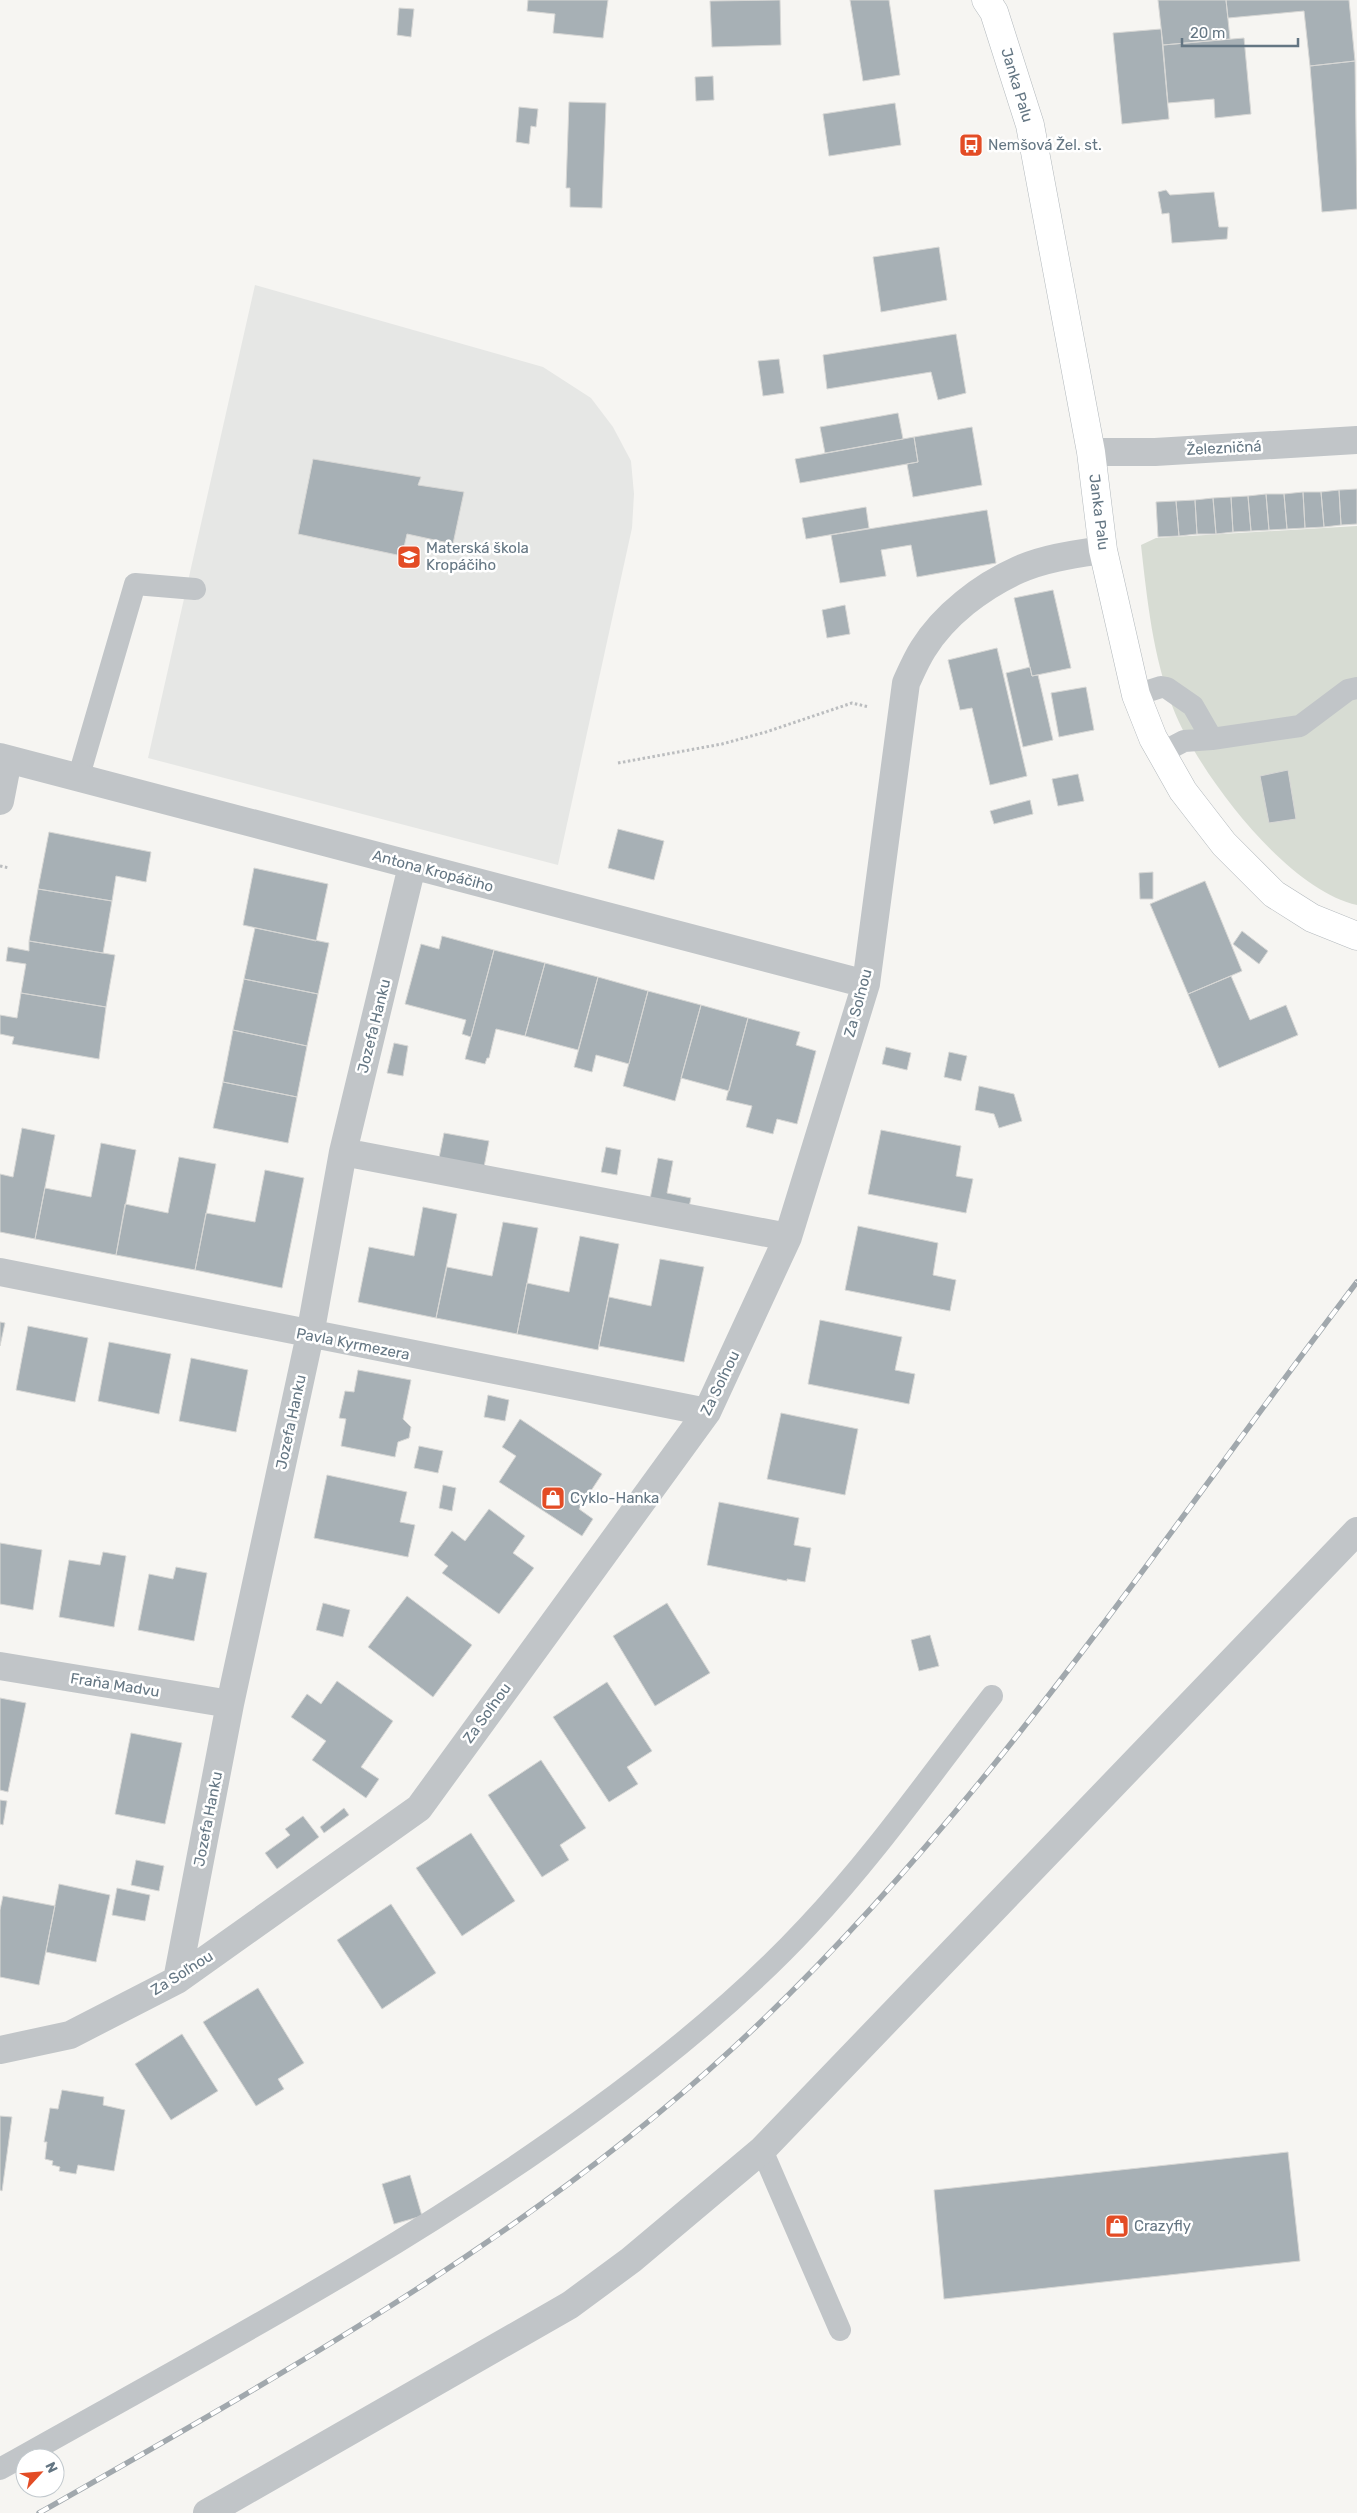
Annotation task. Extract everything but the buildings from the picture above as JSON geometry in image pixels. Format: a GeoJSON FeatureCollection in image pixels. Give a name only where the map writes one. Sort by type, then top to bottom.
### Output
{"type":"FeatureCollection","features":[{"type":"Feature","properties":{"kind":"main road","name":"Janka Palu"},"geometry":{"type":"LineString","coordinates":[[986,0],[994,12],[1030,125],[1091,452],[1103,550],[1136,695],[1161,753],[1183,791],[1224,844],[1274,894],[1312,918],[1357,936]]}},
{"type":"Feature","properties":{"kind":"street","name":"Železničná"},"geometry":{"type":"LineString","coordinates":[[1091,452],[1156,452],[1357,440]]}},
{"type":"Feature","properties":{"kind":"street","name":"Za Soľnou"},"geometry":{"type":"LineString","coordinates":[[0,2050],[70,2035],[176,1980],[418,1808],[707,1412],[788,1237],[866,984],[906,683],[923,648],[949,618],[982,589],[1019,569],[1074,554],[1103,550]]}},
{"type":"Feature","properties":{"kind":"street","name":"Antona Kropáčiho"},"geometry":{"type":"LineString","coordinates":[[4,758],[78,779],[866,984]]}},
{"type":"Feature","properties":{"kind":"street"},"geometry":{"type":"LineString","coordinates":[[0,801],[4,758]]}},
{"type":"Feature","properties":{"kind":"street","name":"Jozefa Hanku"},"geometry":{"type":"LineString","coordinates":[[176,1980],[230,1704],[310,1335],[343,1152],[412,866]]}},
{"type":"Feature","properties":{"kind":"street"},"geometry":{"type":"LineString","coordinates":[[343,1152],[788,1237]]}},
{"type":"Feature","properties":{"kind":"street","name":"Pavla Kyrmezera"},"geometry":{"type":"LineString","coordinates":[[0,1272],[310,1335],[707,1412]]}},
{"type":"Feature","properties":{"kind":"street"},"geometry":{"type":"LineString","coordinates":[[207,2513],[570,2305],[631,2260],[762,2150],[1357,1531]]}},
{"type":"Feature","properties":{"kind":"street","name":"Fraňa Madvu"},"geometry":{"type":"LineString","coordinates":[[0,1666],[230,1704]]}},
{"type":"Feature","properties":{"kind":"lane"},"geometry":{"type":"LineString","coordinates":[[78,779],[135,584],[194,588]]}},
{"type":"Feature","properties":{"kind":"lane"},"geometry":{"type":"LineString","coordinates":[[1136,695],[1161,687],[1167,688],[1193,706],[1212,739]]}},
{"type":"Feature","properties":{"kind":"lane"},"geometry":{"type":"LineString","coordinates":[[1161,753],[1184,742],[1300,726],[1348,690],[1357,688]]}},
{"type":"Feature","properties":{"kind":"lane"},"geometry":{"type":"LineString","coordinates":[[0,2469],[374,2258],[480,2192],[656,2065],[730,2001],[808,1926],[871,1852],[992,1696]]}},
{"type":"Feature","properties":{"kind":"lane"},"geometry":{"type":"LineString","coordinates":[[762,2150],[840,2330]]}},
{"type":"Feature","properties":{"kind":"path"},"geometry":{"type":"LineString","coordinates":[[618,763],[722,744],[766,732],[852,703],[877,709]]}},
{"type":"Feature","properties":{"kind":"path"},"geometry":{"type":"LineString","coordinates":[[0,866],[9,868]]}},
{"type":"Feature","properties":{"kind":"shaded area","name":"Materská škola Kropáčiho"},"geometry":{"type":"Polygon","coordinates":[[[255,285],[543,367],[591,398],[613,427],[631,461],[634,494],[632,528],[558,865],[148,758],[255,285]]]}},
{"type":"Feature","properties":{"kind":"shaded area"},"geometry":{"type":"Polygon","coordinates":[[[1357,526],[1357,905],[1330,895],[1302,877],[1275,853],[1248,825],[1202,764],[1185,735],[1173,708],[1160,669],[1148,607],[1141,545],[1156,538],[1357,526]]]}},
{"type":"Feature","properties":{"kind":"railway"},"geometry":{"type":"LineString","coordinates":[[39,2513],[310,2356],[486,2243],[571,2182],[653,2118],[732,2049],[821,1962],[904,1871],[984,1777],[1136,1580],[1357,1282]]}},
{"type":"Feature","properties":{"kind":"place","name":"Nemšová Žel. st."},"geometry":{"type":"Point","coordinates":[971,145]}},
{"type":"Feature","properties":{"kind":"place","name":"Materská škola Kropáčiho"},"geometry":{"type":"Point","coordinates":[409,557]}},
{"type":"Feature","properties":{"kind":"place","name":"Cyklo-Hanka"},"geometry":{"type":"Point","coordinates":[553,1498]}},
{"type":"Feature","properties":{"kind":"place","name":"Crazyfly"},"geometry":{"type":"Point","coordinates":[1117,2226]}}]}
